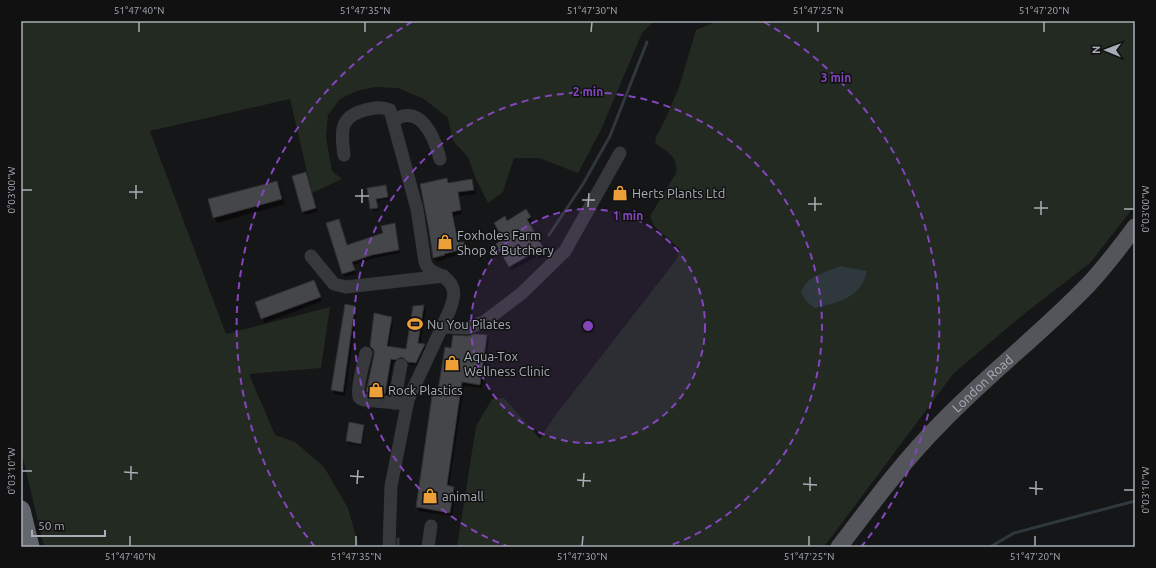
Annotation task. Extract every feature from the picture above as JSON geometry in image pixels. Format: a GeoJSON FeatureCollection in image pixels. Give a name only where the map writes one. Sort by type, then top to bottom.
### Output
{"type":"FeatureCollection","features":[{"type":"Feature","properties":{"kind":"highway"},"geometry":{"type":"LineString","coordinates":[[21,510],[30,547]]}},
{"type":"Feature","properties":{"kind":"main road","name":"London Road"},"geometry":{"type":"LineString","coordinates":[[839,547],[910,455],[969,395],[1075,298],[1110,260],[1135,227]]}},
{"type":"Feature","properties":{"kind":"lane"},"geometry":{"type":"LineString","coordinates":[[344,155],[342,130],[350,116],[356,112],[374,108],[384,107],[390,110],[394,120],[417,209],[425,262],[429,269],[451,281],[454,291],[453,301],[442,327],[400,404]]}},
{"type":"Feature","properties":{"kind":"lane"},"geometry":{"type":"LineString","coordinates":[[394,120],[404,116],[409,116],[415,118],[424,125],[432,134],[440,159]]}},
{"type":"Feature","properties":{"kind":"lane"},"geometry":{"type":"LineString","coordinates":[[442,327],[467,328],[484,322],[522,293],[565,251],[620,153]]}},
{"type":"Feature","properties":{"kind":"lane"},"geometry":{"type":"LineString","coordinates":[[311,256],[334,284],[346,287],[444,276]]}},
{"type":"Feature","properties":{"kind":"lane"},"geometry":{"type":"LineString","coordinates":[[366,353],[358,395],[360,398],[364,400],[400,404]]}},
{"type":"Feature","properties":{"kind":"lane"},"geometry":{"type":"LineString","coordinates":[[389,543],[391,486],[400,404],[401,365]]}},
{"type":"Feature","properties":{"kind":"lane"},"geometry":{"type":"LineString","coordinates":[[428,547],[431,526]]}},
{"type":"Feature","properties":{"kind":"shaded area"},"geometry":{"type":"Polygon","coordinates":[[[21,21],[654,21],[642,33],[601,130],[578,173],[539,158],[514,158],[503,192],[488,203],[475,177],[468,157],[453,141],[448,118],[424,99],[398,88],[375,87],[357,91],[340,99],[328,115],[326,137],[332,171],[342,179],[312,193],[290,99],[150,131],[226,334],[330,307],[321,368],[249,374],[275,435],[295,442],[324,467],[348,508],[359,547],[44,547],[21,450],[21,21]]]}},
{"type":"Feature","properties":{"kind":"shaded area"},"geometry":{"type":"Polygon","coordinates":[[[717,21],[1135,21],[1135,202],[1133,208],[1090,263],[1024,314],[954,373],[824,547],[457,547],[476,426],[492,399],[504,398],[540,439],[554,417],[676,260],[680,249],[654,226],[650,216],[676,173],[676,163],[674,159],[655,143],[656,137],[679,87],[696,30],[717,21]]]}},
{"type":"Feature","properties":{"kind":"shaded area"},"geometry":{"type":"Polygon","coordinates":[[[840,266],[867,271],[860,287],[854,293],[840,301],[815,308],[807,302],[801,293],[803,287],[816,276],[840,266]]]}},
{"type":"Feature","properties":{"kind":"building"},"geometry":{"type":"Polygon","coordinates":[[[306,172],[316,208],[302,212],[292,176],[306,172]]]}},
{"type":"Feature","properties":{"kind":"building"},"geometry":{"type":"Polygon","coordinates":[[[447,178],[448,183],[472,179],[474,190],[458,192],[461,210],[452,212],[458,242],[464,242],[465,249],[433,258],[420,184],[447,178]]]}},
{"type":"Feature","properties":{"kind":"building"},"geometry":{"type":"Polygon","coordinates":[[[277,181],[282,199],[213,218],[208,199],[277,181]]]}},
{"type":"Feature","properties":{"kind":"building"},"geometry":{"type":"Polygon","coordinates":[[[386,185],[388,197],[376,199],[378,208],[370,209],[367,188],[386,185]]]}},
{"type":"Feature","properties":{"kind":"building"},"geometry":{"type":"Polygon","coordinates":[[[526,209],[531,217],[527,219],[545,251],[536,256],[535,252],[509,267],[496,244],[503,239],[494,223],[505,216],[507,221],[526,209]]]}},
{"type":"Feature","properties":{"kind":"building"},"geometry":{"type":"Polygon","coordinates":[[[339,219],[347,245],[383,233],[381,226],[395,223],[399,250],[372,255],[352,262],[355,270],[342,274],[326,223],[339,219]]]}},
{"type":"Feature","properties":{"kind":"building"},"geometry":{"type":"Polygon","coordinates":[[[314,280],[321,297],[261,319],[255,302],[314,280]]]}},
{"type":"Feature","properties":{"kind":"building"},"geometry":{"type":"Polygon","coordinates":[[[345,304],[355,306],[343,392],[331,390],[345,304]]]}},
{"type":"Feature","properties":{"kind":"building"},"geometry":{"type":"Polygon","coordinates":[[[424,305],[418,343],[425,344],[416,363],[408,362],[402,357],[395,360],[391,359],[385,394],[366,392],[374,355],[374,350],[370,346],[374,313],[392,317],[387,346],[406,349],[413,306],[424,305]]]}},
{"type":"Feature","properties":{"kind":"building"},"geometry":{"type":"Polygon","coordinates":[[[475,334],[487,335],[480,385],[462,382],[447,485],[454,487],[450,513],[416,507],[433,389],[438,390],[445,347],[451,348],[453,335],[467,336],[475,334]]]}},
{"type":"Feature","properties":{"kind":"building"},"geometry":{"type":"Polygon","coordinates":[[[349,422],[364,425],[361,444],[346,441],[349,422]]]}},
{"type":"Feature","properties":{"kind":"waterway"},"geometry":{"type":"LineString","coordinates":[[549,235],[583,184],[610,136],[647,42]]}},
{"type":"Feature","properties":{"kind":"waterway"},"geometry":{"type":"LineString","coordinates":[[990,547],[1014,533],[1135,501]]}},
{"type":"Feature","properties":{"kind":"waterway"},"geometry":{"type":"LineString","coordinates":[[398,539],[398,547]]}},
{"type":"Feature","properties":{"kind":"place","name":"Herts Plants Ltd"},"geometry":{"type":"Point","coordinates":[620,193]}},
{"type":"Feature","properties":{"kind":"place","name":"Foxholes Farm Shop & Butchery"},"geometry":{"type":"Point","coordinates":[445,242]}},
{"type":"Feature","properties":{"kind":"place","name":"Nu You Pilates"},"geometry":{"type":"Point","coordinates":[415,324]}},
{"type":"Feature","properties":{"kind":"place","name":"Aqua-Tox Wellness Clinic"},"geometry":{"type":"Point","coordinates":[452,363]}},
{"type":"Feature","properties":{"kind":"place","name":"Rock Plastics"},"geometry":{"type":"Point","coordinates":[376,390]}},
{"type":"Feature","properties":{"kind":"place","name":"animall"},"geometry":{"type":"Point","coordinates":[430,496]}}]}
